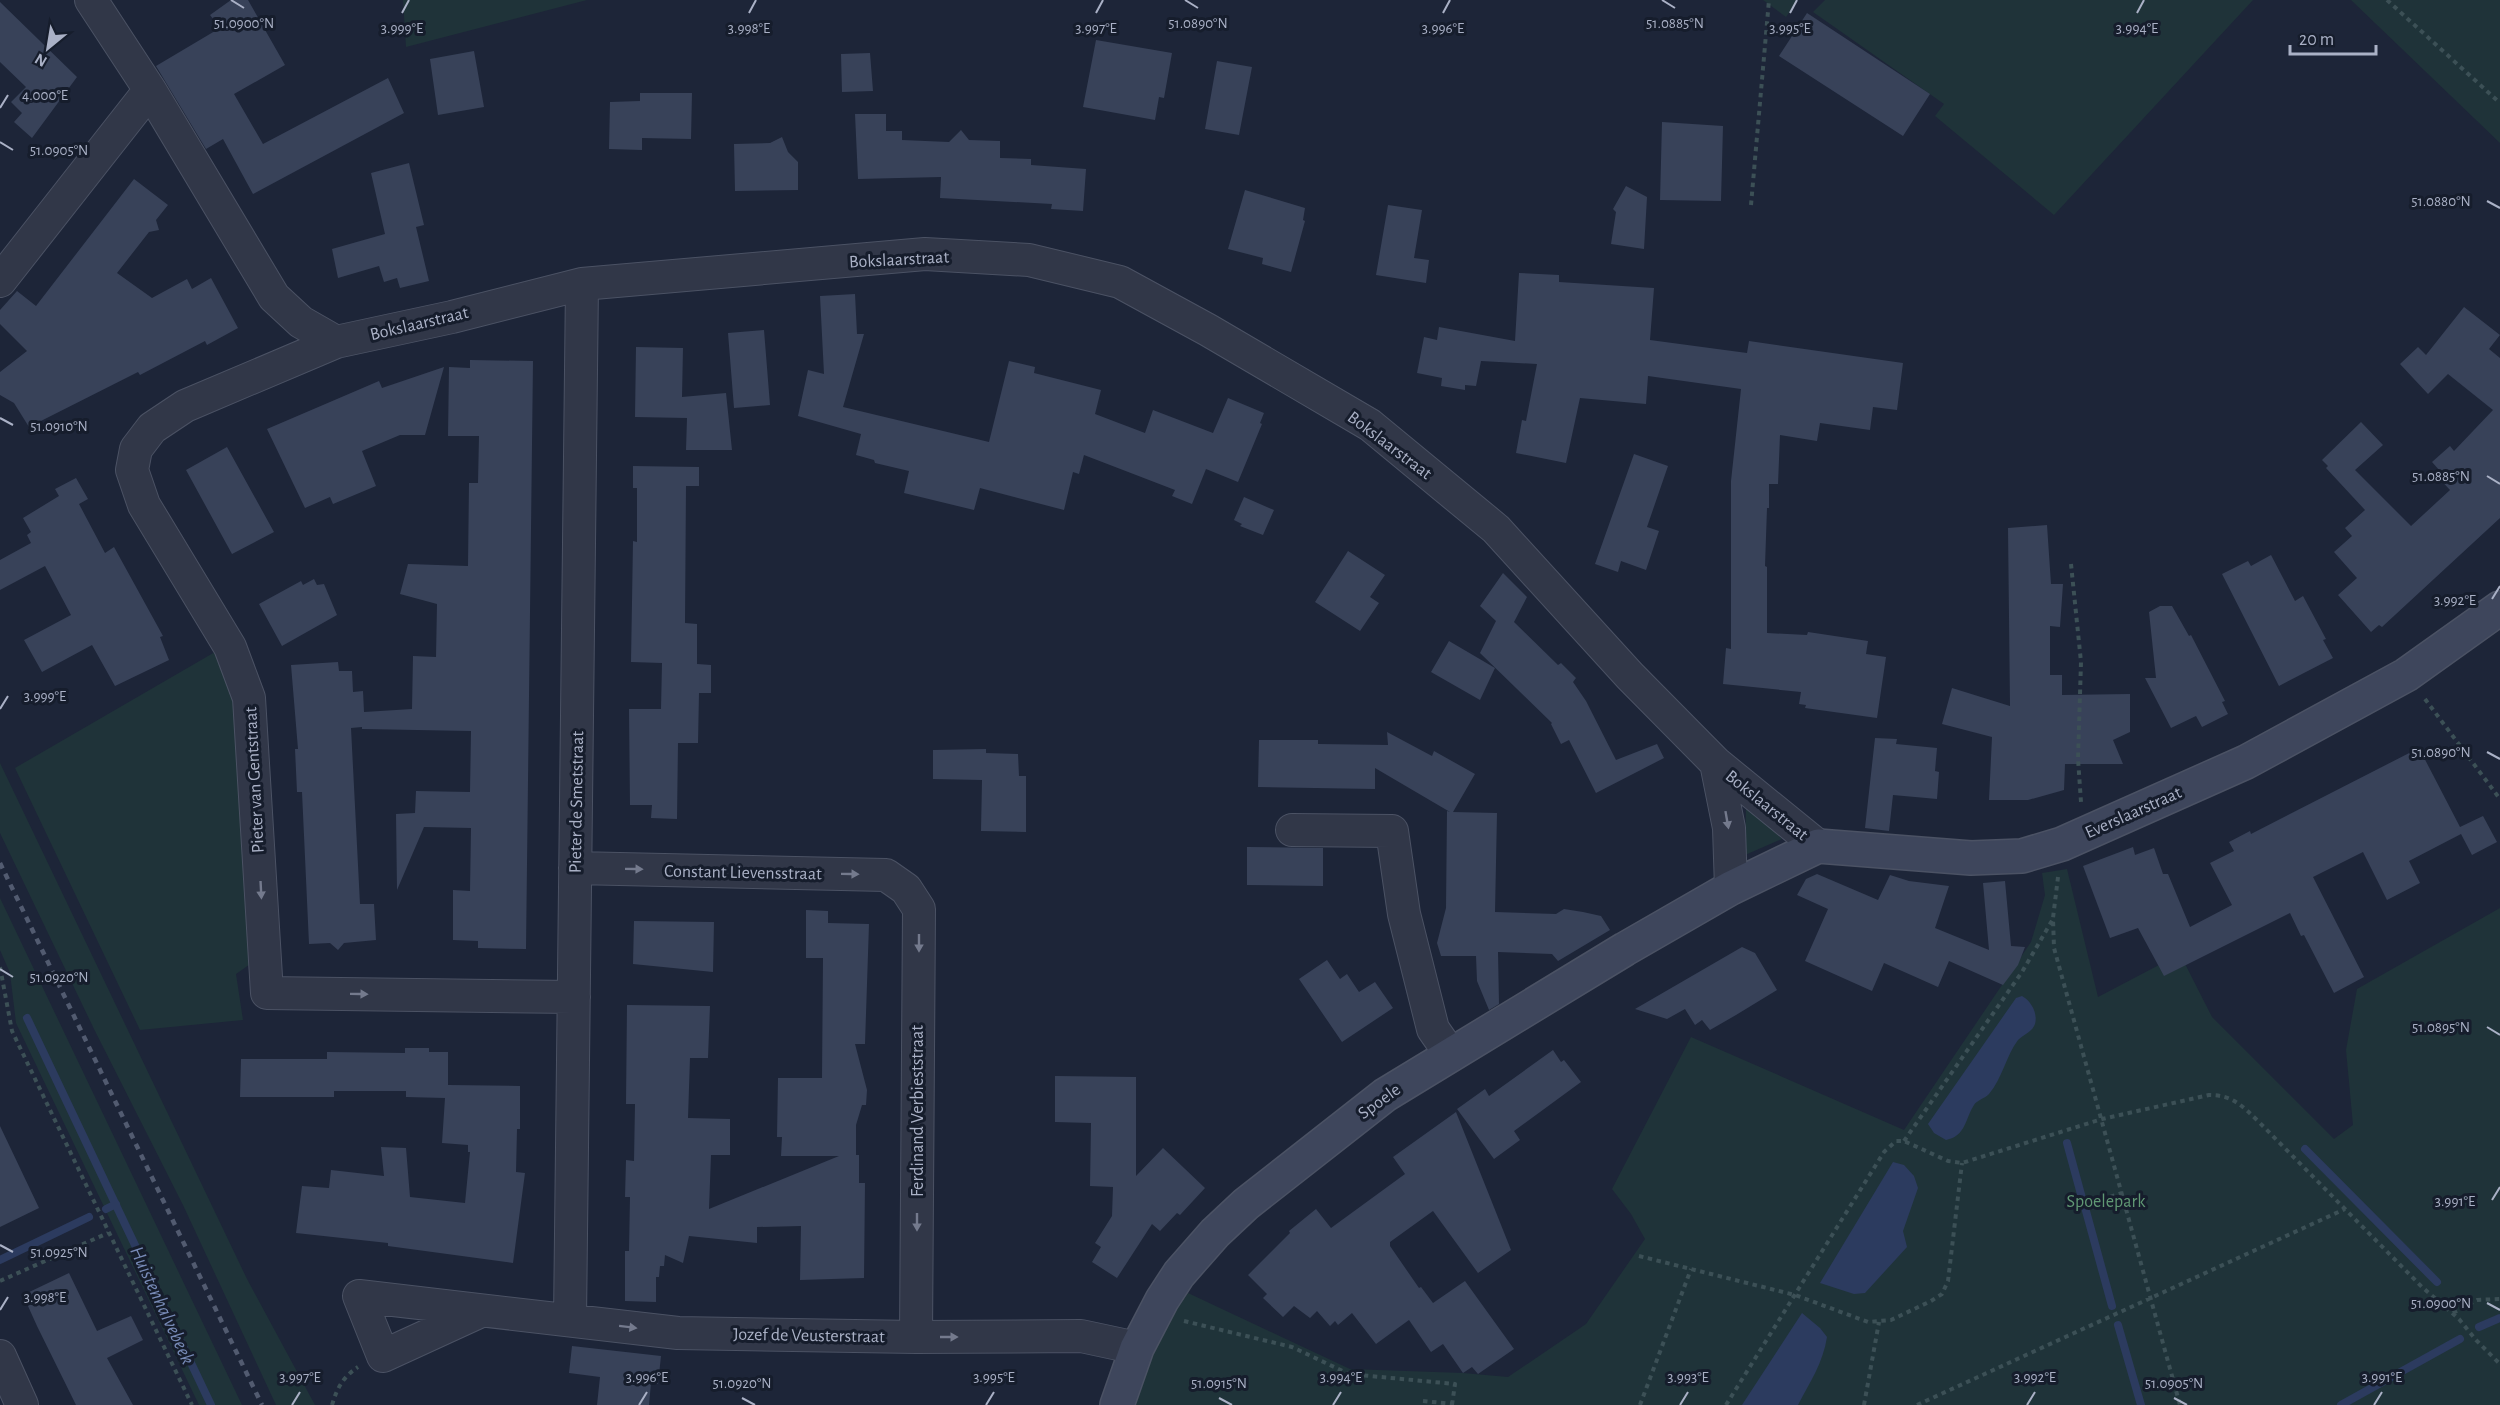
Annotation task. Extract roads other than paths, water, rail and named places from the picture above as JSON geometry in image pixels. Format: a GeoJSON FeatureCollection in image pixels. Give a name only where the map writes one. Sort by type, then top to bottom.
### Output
{"type":"FeatureCollection","features":[{"type":"Feature","properties":{"kind":"street"},"geometry":{"type":"LineString","coordinates":[[91,0],[150,90],[274,297],[301,322],[336,342]]}},
{"type":"Feature","properties":{"kind":"street"},"geometry":{"type":"LineString","coordinates":[[0,280],[150,90]]}},
{"type":"Feature","properties":{"kind":"street","name":"Bokslaarstraat"},"geometry":{"type":"LineString","coordinates":[[336,342],[452,317],[582,284],[925,254],[1029,260],[1120,282],[1208,330],[1370,425],[1496,529],[1630,676],[1716,763],[1818,846]]}},
{"type":"Feature","properties":{"kind":"street","name":"Pieter de Smetstraat"},"geometry":{"type":"LineString","coordinates":[[570,1320],[582,284]]}},
{"type":"Feature","properties":{"kind":"street","name":"Pieter van Gentstraat"},"geometry":{"type":"LineString","coordinates":[[336,342],[185,406],[152,428],[136,448],[132,470],[144,505],[230,647],[249,698],[267,993],[574,997]]}},
{"type":"Feature","properties":{"kind":"street","name":"Everslaarstraat"},"geometry":{"type":"LineString","coordinates":[[1818,846],[1971,858],[2022,856],[2072,840],[2246,762],[2406,675],[2500,608]]}},
{"type":"Feature","properties":{"kind":"street","name":"Bokslaarstraat"},"geometry":{"type":"LineString","coordinates":[[1716,763],[1729,828],[1731,888]]}},
{"type":"Feature","properties":{"kind":"street"},"geometry":{"type":"LineString","coordinates":[[1292,830],[1392,831],[1404,914],[1433,1029],[1451,1055]]}},
{"type":"Feature","properties":{"kind":"street"},"geometry":{"type":"LineString","coordinates":[[1731,888],[1818,846]]}},
{"type":"Feature","properties":{"kind":"street","name":"Constant Lievensstraat"},"geometry":{"type":"LineString","coordinates":[[575,868],[886,875],[906,889]]}},
{"type":"Feature","properties":{"kind":"street","name":"Spoele"},"geometry":{"type":"LineString","coordinates":[[1117,1405],[1137,1348],[1154,1314],[1179,1274],[1215,1233],[1246,1204],[1385,1095],[1625,949],[1731,888]]}},
{"type":"Feature","properties":{"kind":"street","name":"Ferdinand Verbieststraat"},"geometry":{"type":"LineString","coordinates":[[906,889],[919,909],[916,1337]]}},
{"type":"Feature","properties":{"kind":"street","name":"Jozef de Veusterstraat"},"geometry":{"type":"LineString","coordinates":[[481,1311],[383,1356],[360,1296],[678,1333],[916,1337],[1081,1336],[1137,1348]]}},
{"type":"Feature","properties":{"kind":"street"},"geometry":{"type":"LineString","coordinates":[[0,1356],[22,1405]]}},
{"type":"Feature","properties":{"kind":"water"},"geometry":{"type":"Polygon","coordinates":[[[2022,996],[2031,1004],[2035,1012],[2034,1027],[2018,1040],[1993,1088],[1989,1094],[1974,1105],[1958,1135],[1946,1140],[1934,1133],[1928,1124],[2016,998],[2022,996]]]}},
{"type":"Feature","properties":{"kind":"water"},"geometry":{"type":"Polygon","coordinates":[[[1893,1162],[1904,1165],[1914,1176],[1918,1188],[1903,1231],[1907,1247],[1865,1293],[1854,1294],[1820,1283],[1893,1162]]]}},
{"type":"Feature","properties":{"kind":"water"},"geometry":{"type":"Polygon","coordinates":[[[1802,1313],[1827,1337],[1819,1364],[1798,1405],[1742,1405],[1802,1313]]]}},
{"type":"Feature","properties":{"kind":"waterway","name":"Huistenhalvebeek"},"geometry":{"type":"LineString","coordinates":[[27,1018],[211,1405]]}},
{"type":"Feature","properties":{"kind":"waterway"},"geometry":{"type":"LineString","coordinates":[[2067,1143],[2082,1198]]}},
{"type":"Feature","properties":{"kind":"waterway"},"geometry":{"type":"LineString","coordinates":[[2305,1149],[2437,1282]]}},
{"type":"Feature","properties":{"kind":"waterway","name":"Huistenhalvebeek"},"geometry":{"type":"LineString","coordinates":[[106,1209],[116,1204]]}},
{"type":"Feature","properties":{"kind":"waterway"},"geometry":{"type":"LineString","coordinates":[[2086,1211],[2112,1306]]}},
{"type":"Feature","properties":{"kind":"waterway","name":"Huistenhalvebeek"},"geometry":{"type":"LineString","coordinates":[[0,1260],[89,1217]]}},
{"type":"Feature","properties":{"kind":"waterway"},"geometry":{"type":"LineString","coordinates":[[2479,1327],[2500,1318]]}},
{"type":"Feature","properties":{"kind":"waterway"},"geometry":{"type":"LineString","coordinates":[[2118,1325],[2141,1405]]}},
{"type":"Feature","properties":{"kind":"waterway"},"geometry":{"type":"LineString","coordinates":[[2341,1405],[2460,1339]]}},
{"type":"Feature","properties":{"kind":"railway"},"geometry":{"type":"LineString","coordinates":[[0,863],[262,1405]]}},
{"type":"Feature","properties":{"kind":"park label","name":"Spoelepark"},"geometry":{"type":"Point","coordinates":[2106,1201]}}]}
